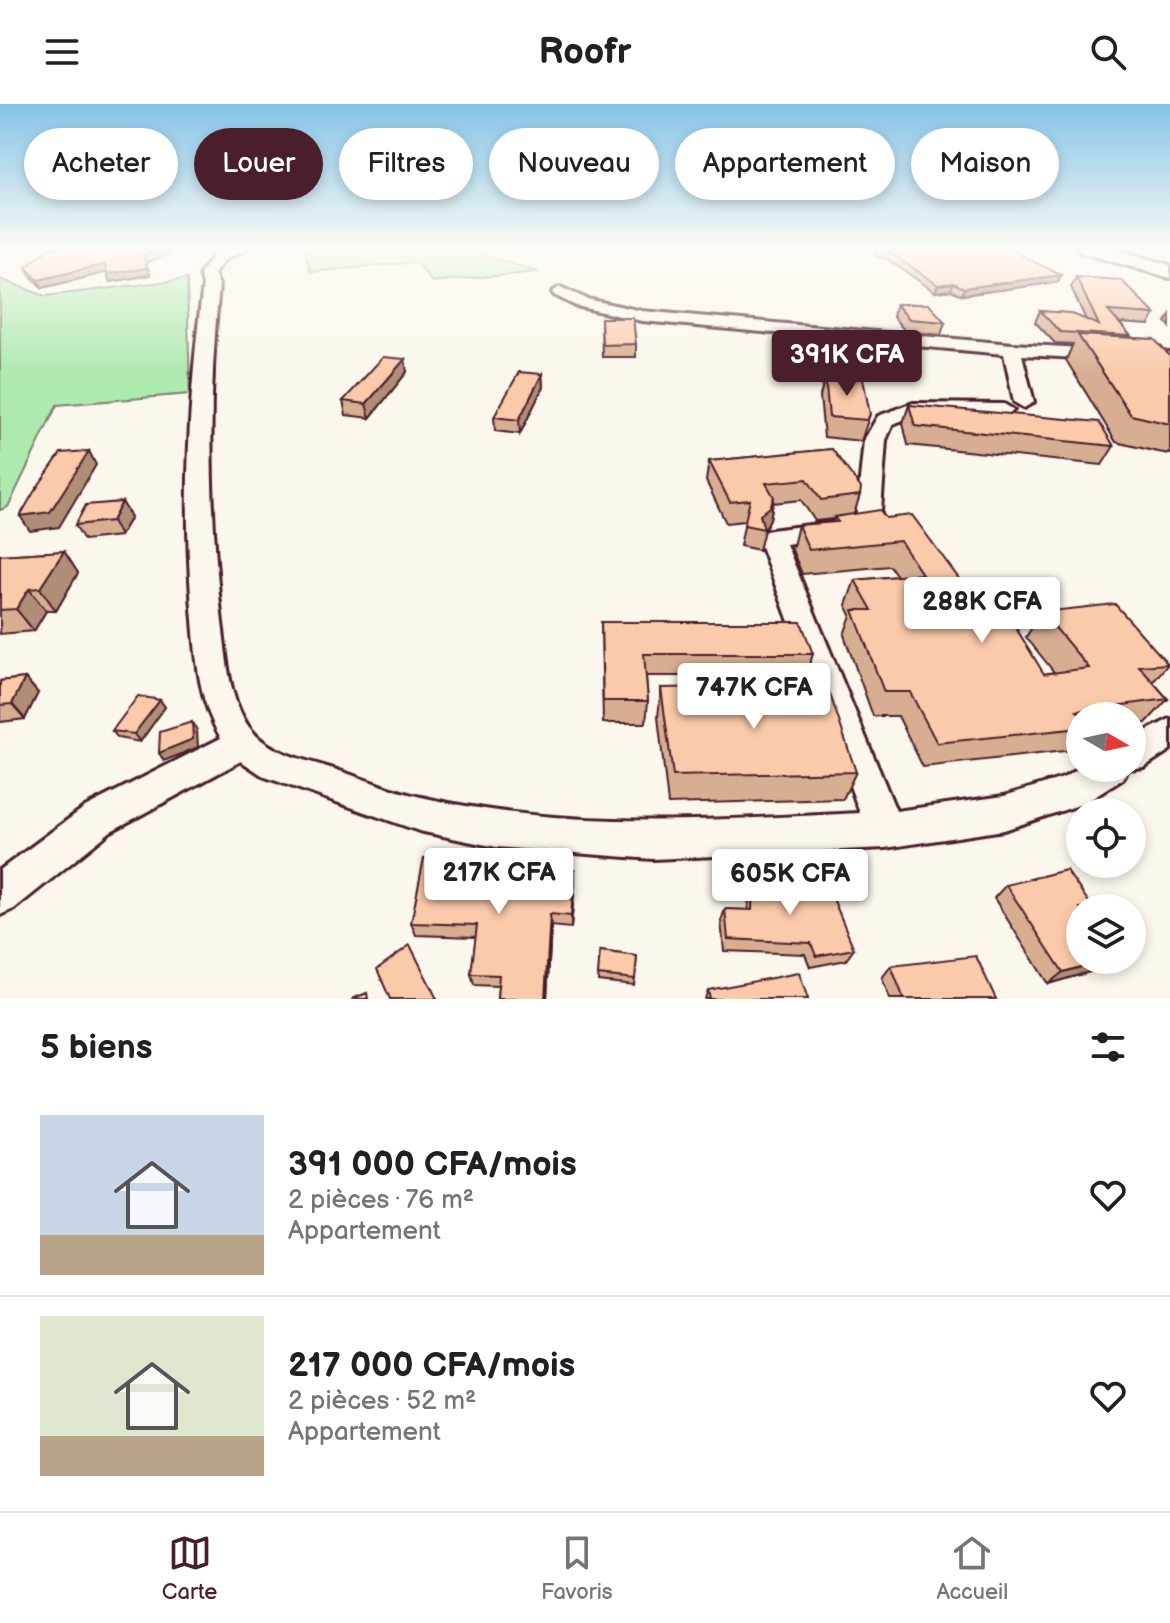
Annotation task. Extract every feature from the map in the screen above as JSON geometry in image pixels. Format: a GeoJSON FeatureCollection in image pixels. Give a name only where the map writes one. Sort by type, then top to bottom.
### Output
{"type":"FeatureCollection","features":[{"type":"Feature","properties":{"kind":"street"},"geometry":{"type":"LineString","coordinates":[[210,290],[202,363],[200,546],[213,674],[225,716],[242,744],[277,766],[419,814],[496,829],[653,841],[885,830],[1004,813],[1072,791],[1087,782]]}},
{"type":"Feature","properties":{"kind":"street"},"geometry":{"type":"LineString","coordinates":[[560,292],[582,303],[642,316],[1012,349],[1170,358]]}},
{"type":"Feature","properties":{"kind":"street"},"geometry":{"type":"LineString","coordinates":[[885,830],[771,538],[868,525],[875,440],[885,420],[913,409],[1025,411],[1012,349]]}},
{"type":"Feature","properties":{"kind":"street"},"geometry":{"type":"LineString","coordinates":[[1146,748],[1170,733]]}},
{"type":"Feature","properties":{"kind":"street"},"geometry":{"type":"LineString","coordinates":[[0,895],[98,819],[242,744]]}},
{"type":"Feature","properties":{"kind":"green space"},"geometry":{"type":"Polygon","coordinates":[[[0,290],[28,290],[45,296],[97,290],[187,290],[190,394],[57,405],[8,507],[0,510],[0,290]]]}},
{"type":"Feature","properties":{"kind":"building"},"geometry":{"type":"Polygon","coordinates":[[[1082,290],[1131,290],[1155,314],[1108,311],[1131,336],[1060,332],[1040,311],[1070,313],[1099,325],[1082,290]]]}},
{"type":"Feature","properties":{"kind":"building"},"geometry":{"type":"Polygon","coordinates":[[[896,304],[929,304],[945,322],[909,319],[896,304]]]}},
{"type":"Feature","properties":{"kind":"building"},"geometry":{"type":"Polygon","coordinates":[[[601,318],[633,318],[636,344],[602,345],[601,318]]]}},
{"type":"Feature","properties":{"kind":"building"},"geometry":{"type":"Polygon","coordinates":[[[1078,335],[1154,339],[1170,356],[1170,424],[1131,415],[1078,335]]]}},
{"type":"Feature","properties":{"kind":"building"},"geometry":{"type":"Polygon","coordinates":[[[383,357],[405,359],[366,404],[343,401],[383,357]]]}},
{"type":"Feature","properties":{"kind":"building"},"geometry":{"type":"Polygon","coordinates":[[[519,372],[542,374],[519,420],[494,417],[519,372]]]}},
{"type":"Feature","properties":{"kind":"building"},"geometry":{"type":"Polygon","coordinates":[[[825,376],[863,379],[870,414],[867,420],[829,417],[825,376]]]}},
{"type":"Feature","properties":{"kind":"building"},"geometry":{"type":"Polygon","coordinates":[[[909,405],[1099,422],[1114,446],[915,426],[909,405]]]}},
{"type":"Feature","properties":{"kind":"building"},"geometry":{"type":"Polygon","coordinates":[[[832,449],[861,488],[860,495],[821,500],[807,479],[766,483],[774,497],[770,507],[760,515],[764,529],[744,525],[750,500],[730,502],[709,461],[832,449]]]}},
{"type":"Feature","properties":{"kind":"building"},"geometry":{"type":"Polygon","coordinates":[[[89,451],[50,512],[20,516],[61,453],[89,451]]]}},
{"type":"Feature","properties":{"kind":"building"},"geometry":{"type":"Polygon","coordinates":[[[122,502],[112,521],[75,525],[86,505],[122,502]]]}},
{"type":"Feature","properties":{"kind":"building"},"geometry":{"type":"Polygon","coordinates":[[[880,510],[886,518],[912,515],[982,610],[1005,610],[1044,674],[1089,668],[1042,612],[1115,604],[1168,664],[1139,666],[1168,699],[1066,702],[1066,729],[937,743],[910,692],[884,692],[853,610],[872,610],[855,580],[922,574],[900,541],[809,550],[798,525],[838,522],[834,517],[880,510]]]}},
{"type":"Feature","properties":{"kind":"building"},"geometry":{"type":"Polygon","coordinates":[[[64,551],[40,588],[29,589],[16,609],[0,610],[0,555],[64,551]]]}},
{"type":"Feature","properties":{"kind":"building"},"geometry":{"type":"Polygon","coordinates":[[[601,622],[801,622],[813,654],[644,654],[648,701],[603,701],[601,622]]]}},
{"type":"Feature","properties":{"kind":"building"},"geometry":{"type":"Polygon","coordinates":[[[25,678],[12,704],[0,705],[0,681],[25,678]]]}},
{"type":"Feature","properties":{"kind":"building"},"geometry":{"type":"Polygon","coordinates":[[[827,685],[856,772],[673,776],[661,688],[827,685]]]}},
{"type":"Feature","properties":{"kind":"building"},"geometry":{"type":"Polygon","coordinates":[[[138,696],[160,700],[134,734],[112,731],[138,696]]]}},
{"type":"Feature","properties":{"kind":"building"},"geometry":{"type":"Polygon","coordinates":[[[192,722],[193,739],[159,753],[160,732],[192,722]]]}},
{"type":"Feature","properties":{"kind":"building"},"geometry":{"type":"Polygon","coordinates":[[[424,858],[480,859],[479,862],[575,870],[571,916],[550,914],[545,999],[497,999],[499,975],[471,974],[477,925],[411,923],[424,858]]]}},
{"type":"Feature","properties":{"kind":"building"},"geometry":{"type":"Polygon","coordinates":[[[754,868],[777,874],[776,894],[828,886],[854,949],[816,956],[811,943],[728,939],[725,909],[752,910],[754,868]]]}},
{"type":"Feature","properties":{"kind":"building"},"geometry":{"type":"Polygon","coordinates":[[[1066,870],[1066,878],[1072,878],[1083,894],[1066,894],[1066,971],[1063,972],[1006,885],[1066,870]]]}},
{"type":"Feature","properties":{"kind":"building"},"geometry":{"type":"Polygon","coordinates":[[[410,945],[437,999],[390,999],[377,969],[410,945]]]}},
{"type":"Feature","properties":{"kind":"building"},"geometry":{"type":"Polygon","coordinates":[[[600,951],[637,956],[635,979],[598,975],[600,951]]]}},
{"type":"Feature","properties":{"kind":"building"},"geometry":{"type":"Polygon","coordinates":[[[976,956],[996,999],[904,999],[891,966],[976,956]]]}},
{"type":"Feature","properties":{"kind":"building"},"geometry":{"type":"Polygon","coordinates":[[[799,973],[808,999],[710,999],[708,990],[799,973]]]}},
{"type":"Feature","properties":{"kind":"building"},"geometry":{"type":"Polygon","coordinates":[[[367,993],[368,999],[352,999],[367,993]]]}}]}
